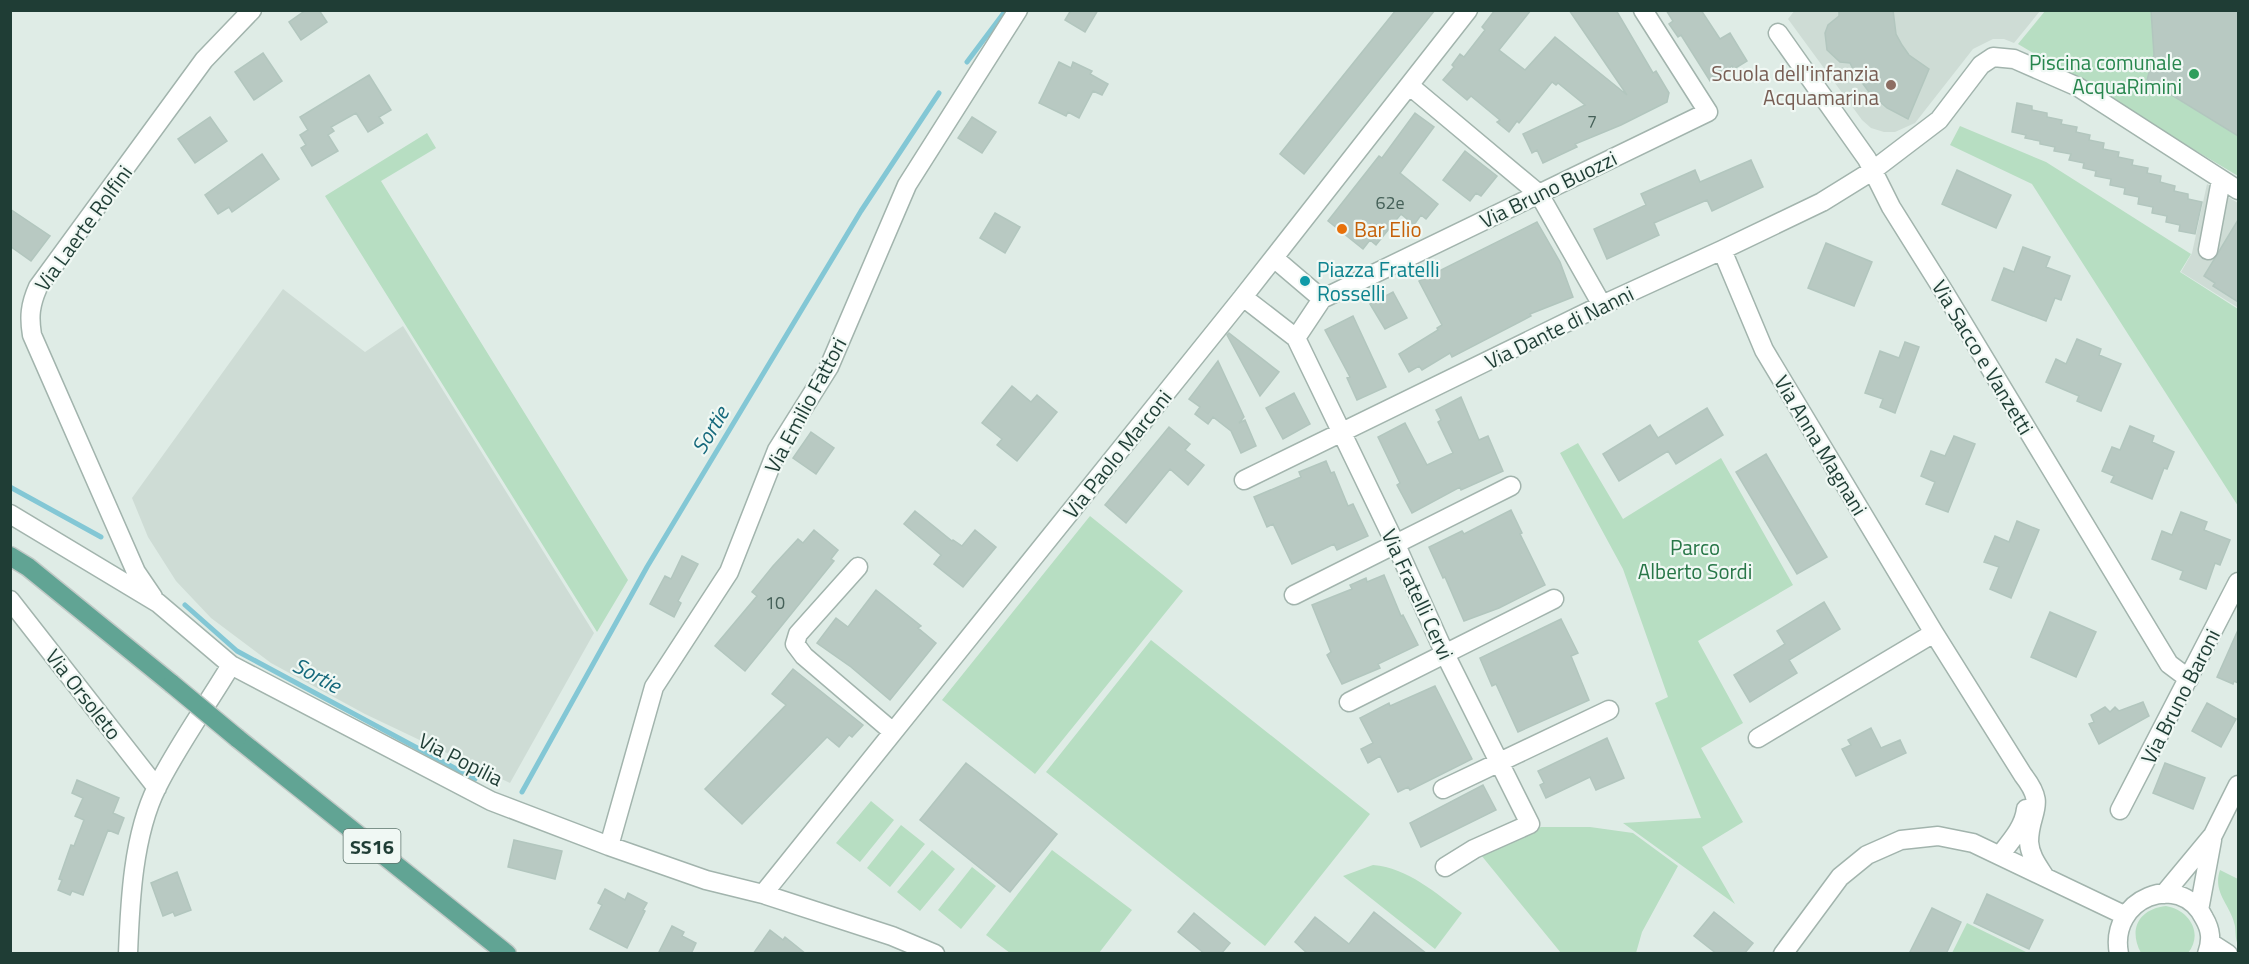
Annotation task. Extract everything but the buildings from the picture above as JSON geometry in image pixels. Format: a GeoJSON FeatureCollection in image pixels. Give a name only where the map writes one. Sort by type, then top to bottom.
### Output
{"type":"FeatureCollection","features":[{"type":"Feature","properties":{"kind":"main road","name":"SS16"},"geometry":{"type":"LineString","coordinates":[[10,556],[28,567],[507,954]]}},
{"type":"Feature","properties":{"kind":"street","name":"Via Laerte Rolfini"},"geometry":{"type":"LineString","coordinates":[[158,603],[136,572],[32,335],[29,316],[31,302],[38,287],[204,60],[252,10]]}},
{"type":"Feature","properties":{"kind":"street","name":"Via Emilio Fattori"},"geometry":{"type":"LineString","coordinates":[[609,846],[654,687],[729,572],[777,450],[829,367],[907,184],[1018,10]]}},
{"type":"Feature","properties":{"kind":"street","name":"Via Paolo Marconi"},"geometry":{"type":"LineString","coordinates":[[763,894],[1243,297],[1468,10]]}},
{"type":"Feature","properties":{"kind":"street","name":"Via Bruno Buozzi"},"geometry":{"type":"LineString","coordinates":[[1322,299],[1708,112],[1643,10]]}},
{"type":"Feature","properties":{"kind":"street","name":"Via Sacco e Vanzetti"},"geometry":{"type":"LineString","coordinates":[[1778,33],[1867,159],[1891,207],[2169,664],[2189,679]]}},
{"type":"Feature","properties":{"kind":"street","name":"Via Dante di Nanni"},"geometry":{"type":"LineString","coordinates":[[1244,480],[1602,305],[1822,202],[1872,171],[1939,120],[1987,60],[1998,56],[2017,67],[2078,87],[2238,190]]}},
{"type":"Feature","properties":{"kind":"street"},"geometry":{"type":"LineString","coordinates":[[1410,86],[1539,194],[1602,305]]}},
{"type":"Feature","properties":{"kind":"street"},"geometry":{"type":"LineString","coordinates":[[2208,250],[2221,180]]}},
{"type":"Feature","properties":{"kind":"street","name":"Via Anna Magnani"},"geometry":{"type":"LineString","coordinates":[[1722,250],[1764,350],[1934,633],[2022,775],[2033,788],[2037,804],[2029,844],[2032,855],[2045,877]]}},
{"type":"Feature","properties":{"kind":"street"},"geometry":{"type":"LineString","coordinates":[[1274,258],[1322,299],[1296,338]]}},
{"type":"Feature","properties":{"kind":"street","name":"Via Fratelli Cervi"},"geometry":{"type":"LineString","coordinates":[[1243,297],[1296,338],[1396,545],[1445,654],[1530,824],[1474,849],[1445,867]]}},
{"type":"Feature","properties":{"kind":"street"},"geometry":{"type":"LineString","coordinates":[[1294,595],[1511,486]]}},
{"type":"Feature","properties":{"kind":"street","name":"Via Popilia"},"geometry":{"type":"LineString","coordinates":[[10,514],[158,603],[231,665],[491,801],[706,880],[763,894],[892,936],[935,954]]}},
{"type":"Feature","properties":{"kind":"street"},"geometry":{"type":"LineString","coordinates":[[858,567],[798,634],[795,644],[804,657],[893,732]]}},
{"type":"Feature","properties":{"kind":"street","name":"Via Bruno Baroni"},"geometry":{"type":"LineString","coordinates":[[2120,810],[2238,582]]}},
{"type":"Feature","properties":{"kind":"street"},"geometry":{"type":"LineString","coordinates":[[1349,702],[1554,599]]}},
{"type":"Feature","properties":{"kind":"street","name":"Via Orsoleto"},"geometry":{"type":"LineString","coordinates":[[10,600],[157,788]]}},
{"type":"Feature","properties":{"kind":"street"},"geometry":{"type":"LineString","coordinates":[[1758,738],[1934,633]]}},
{"type":"Feature","properties":{"kind":"street"},"geometry":{"type":"LineString","coordinates":[[128,954],[131,883],[146,816],[157,788],[231,665]]}},
{"type":"Feature","properties":{"kind":"street"},"geometry":{"type":"LineString","coordinates":[[1443,789],[1609,710]]}},
{"type":"Feature","properties":{"kind":"street","name":"Via Anna Magnani"},"geometry":{"type":"LineString","coordinates":[[2000,855],[2025,818],[2027,796],[2022,775]]}},
{"type":"Feature","properties":{"kind":"street"},"geometry":{"type":"LineString","coordinates":[[2164,894],[2213,835],[2238,785]]}},
{"type":"Feature","properties":{"kind":"street"},"geometry":{"type":"LineString","coordinates":[[2199,910],[2213,835]]}},
{"type":"Feature","properties":{"kind":"street"},"geometry":{"type":"LineString","coordinates":[[1783,954],[1840,877],[1867,855],[1900,840],[1938,836],[1973,843],[2124,915]]}},
{"type":"Feature","properties":{"kind":"street"},"geometry":{"type":"LineString","coordinates":[[2119,954],[2118,928],[2124,915],[2148,896],[2164,894],[2186,898],[2199,910],[2209,928],[2209,948],[2228,954]]}},
{"type":"Feature","properties":{"kind":"shaded area","name":"Scuola dell'infanzia Acquamarina"},"geometry":{"type":"Polygon","coordinates":[[[1795,10],[2040,11],[2014,43],[2004,39],[1993,39],[1973,49],[1915,123],[1895,132],[1884,132],[1871,128],[1862,120],[1788,19],[1795,10]]]}},
{"type":"Feature","properties":{"kind":"shaded area"},"geometry":{"type":"Polygon","coordinates":[[[2207,184],[2238,203],[2237,307],[2181,272],[2192,253],[2207,184]]]}},
{"type":"Feature","properties":{"kind":"shaded area"},"geometry":{"type":"Polygon","coordinates":[[[283,289],[365,352],[403,326],[594,633],[510,783],[365,714],[271,663],[211,618],[176,581],[148,537],[132,498],[283,289]]]}},
{"type":"Feature","properties":{"kind":"green space"},"geometry":{"type":"Polygon","coordinates":[[[2045,11],[2238,11],[2238,176],[2018,44],[2045,11]]]}},
{"type":"Feature","properties":{"kind":"green space"},"geometry":{"type":"Polygon","coordinates":[[[1960,126],[2046,162],[2191,254],[2180,272],[2238,309],[2238,506],[2032,184],[1950,145],[1960,126]]]}},
{"type":"Feature","properties":{"kind":"green space"},"geometry":{"type":"Polygon","coordinates":[[[427,133],[436,148],[381,181],[628,580],[597,632],[325,196],[427,133]]]}},
{"type":"Feature","properties":{"kind":"green space","name":"Parco Alberto Sordi"},"geometry":{"type":"Polygon","coordinates":[[[1578,443],[1623,519],[1721,458],[1793,585],[1698,641],[1743,723],[1701,748],[1743,822],[1702,847],[1735,904],[1623,823],[1701,818],[1655,703],[1668,697],[1623,569],[1560,453],[1578,443]]]}},
{"type":"Feature","properties":{"kind":"green space"},"geometry":{"type":"Polygon","coordinates":[[[1090,516],[1183,591],[1035,774],[942,700],[1090,516]]]}},
{"type":"Feature","properties":{"kind":"green space"},"geometry":{"type":"Polygon","coordinates":[[[1151,640],[1370,814],[1265,946],[1046,772],[1151,640]]]}},
{"type":"Feature","properties":{"kind":"green space"},"geometry":{"type":"Polygon","coordinates":[[[871,801],[894,820],[860,862],[836,843],[871,801]]]}},
{"type":"Feature","properties":{"kind":"green space"},"geometry":{"type":"Polygon","coordinates":[[[901,825],[925,844],[890,887],[867,868],[901,825]]]}},
{"type":"Feature","properties":{"kind":"green space"},"geometry":{"type":"Polygon","coordinates":[[[1541,827],[1590,827],[1633,833],[1678,866],[1642,932],[1636,953],[1561,953],[1481,855],[1541,827]]]}},
{"type":"Feature","properties":{"kind":"green space"},"geometry":{"type":"Polygon","coordinates":[[[932,850],[955,869],[920,911],[897,892],[932,850]]]}},
{"type":"Feature","properties":{"kind":"green space"},"geometry":{"type":"Polygon","coordinates":[[[1052,850],[1132,910],[1099,953],[1010,953],[986,935],[1052,850]]]}},
{"type":"Feature","properties":{"kind":"green space"},"geometry":{"type":"Polygon","coordinates":[[[1373,865],[1410,876],[1462,913],[1435,949],[1343,876],[1373,865]]]}},
{"type":"Feature","properties":{"kind":"green space"},"geometry":{"type":"Polygon","coordinates":[[[972,867],[996,886],[961,929],[938,910],[972,867]]]}},
{"type":"Feature","properties":{"kind":"green space"},"geometry":{"type":"Polygon","coordinates":[[[2220,870],[2238,879],[2238,945],[2233,919],[2218,886],[2220,870]]]}},
{"type":"Feature","properties":{"kind":"green space"},"geometry":{"type":"Polygon","coordinates":[[[2166,906],[2181,912],[2192,924],[2195,938],[2193,945],[2188,953],[2141,953],[2136,936],[2138,922],[2149,911],[2166,906]]]}},
{"type":"Feature","properties":{"kind":"green space"},"geometry":{"type":"Polygon","coordinates":[[[1967,923],[2028,953],[1952,953],[1967,923]]]}},
{"type":"Feature","properties":{"kind":"waterway","name":"Sortie"},"geometry":{"type":"LineString","coordinates":[[967,62],[1006,10]]}},
{"type":"Feature","properties":{"kind":"waterway","name":"Sortie"},"geometry":{"type":"LineString","coordinates":[[522,792],[647,567],[861,211],[939,93]]}},
{"type":"Feature","properties":{"kind":"waterway","name":"Sortie"},"geometry":{"type":"LineString","coordinates":[[10,487],[101,537]]}},
{"type":"Feature","properties":{"kind":"waterway","name":"Sortie"},"geometry":{"type":"LineString","coordinates":[[185,605],[237,651],[475,779]]}},
{"type":"Feature","properties":{"kind":"place","name":"Piscina comunale AcquaRimini"},"geometry":{"type":"Point","coordinates":[2194,74]}},
{"type":"Feature","properties":{"kind":"place","name":"Scuola dell'infanzia Acquamarina"},"geometry":{"type":"Point","coordinates":[1891,85]}},
{"type":"Feature","properties":{"kind":"place","name":"Bar Elio"},"geometry":{"type":"Point","coordinates":[1342,229]}},
{"type":"Feature","properties":{"kind":"place","name":"Piazza Fratelli Rosselli"},"geometry":{"type":"Point","coordinates":[1305,281]}}]}
